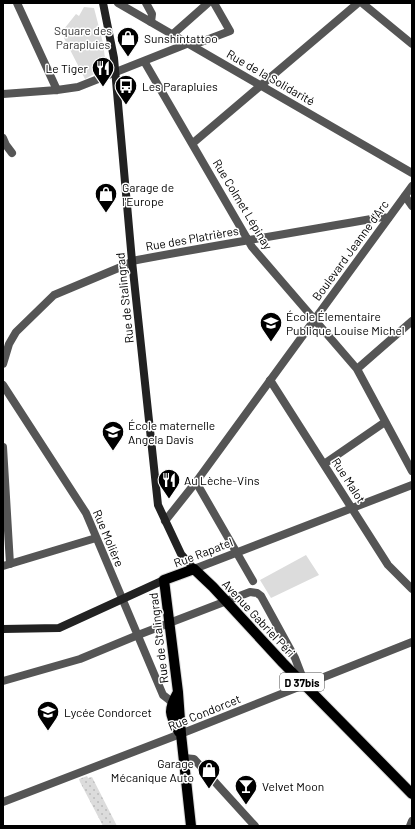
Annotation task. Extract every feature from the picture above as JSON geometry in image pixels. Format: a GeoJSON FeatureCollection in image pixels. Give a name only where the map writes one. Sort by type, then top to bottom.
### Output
{"type":"FeatureCollection","features":[{"type":"Feature","properties":{"kind":"main road","name":"Rue de Stalingrad"},"geometry":{"type":"LineString","coordinates":[[102,3],[114,58],[132,261],[158,505],[165,521]]}},
{"type":"Feature","properties":{"kind":"main road","name":"Avenue Gabriel Péri"},"geometry":{"type":"LineString","coordinates":[[165,521],[181,554],[194,569],[213,587],[225,602],[305,686],[412,794]]}},
{"type":"Feature","properties":{"kind":"main road","name":"Rue Rapatel"},"geometry":{"type":"LineString","coordinates":[[3,629],[59,628],[164,580],[194,569]]}},
{"type":"Feature","properties":{"kind":"main road","name":"Rue de Stalingrad"},"geometry":{"type":"LineString","coordinates":[[164,580],[178,692],[176,703]]}},
{"type":"Feature","properties":{"kind":"main road"},"geometry":{"type":"LineString","coordinates":[[176,703],[170,708],[171,715],[181,734],[191,826]]}},
{"type":"Feature","properties":{"kind":"street"},"geometry":{"type":"LineString","coordinates":[[17,3],[57,90]]}},
{"type":"Feature","properties":{"kind":"street","name":"Rue de la Solidarité"},"geometry":{"type":"LineString","coordinates":[[118,3],[412,173]]}},
{"type":"Feature","properties":{"kind":"street"},"geometry":{"type":"LineString","coordinates":[[146,3],[152,14],[151,22]]}},
{"type":"Feature","properties":{"kind":"street"},"geometry":{"type":"LineString","coordinates":[[173,34],[208,3]]}},
{"type":"Feature","properties":{"kind":"street"},"geometry":{"type":"LineString","coordinates":[[3,94],[78,87],[189,43],[201,42],[230,31],[214,3]]}},
{"type":"Feature","properties":{"kind":"street"},"geometry":{"type":"LineString","coordinates":[[193,143],[358,3]]}},
{"type":"Feature","properties":{"kind":"street"},"geometry":{"type":"LineString","coordinates":[[362,3],[412,44]]}},
{"type":"Feature","properties":{"kind":"street","name":"Rue Colmet Lépinay"},"geometry":{"type":"LineString","coordinates":[[144,61],[252,247],[357,369],[412,471]]}},
{"type":"Feature","properties":{"kind":"street"},"geometry":{"type":"LineString","coordinates":[[3,138],[12,153]]}},
{"type":"Feature","properties":{"kind":"street","name":"Boulevard Jeanne d'Arc"},"geometry":{"type":"LineString","coordinates":[[165,521],[196,482],[412,186]]}},
{"type":"Feature","properties":{"kind":"street"},"geometry":{"type":"LineString","coordinates":[[405,196],[412,206]]}},
{"type":"Feature","properties":{"kind":"street","name":"Rue des Platrières"},"geometry":{"type":"LineString","coordinates":[[3,364],[9,344],[16,332],[54,296],[132,261],[382,217],[388,218]]}},
{"type":"Feature","properties":{"kind":"street"},"geometry":{"type":"LineString","coordinates":[[357,369],[412,321]]}},
{"type":"Feature","properties":{"kind":"street","name":"Rue Malot"},"geometry":{"type":"LineString","coordinates":[[270,380],[388,565],[412,589]]}},
{"type":"Feature","properties":{"kind":"street","name":"Rue Molière"},"geometry":{"type":"LineString","coordinates":[[3,384],[86,513],[163,695],[176,703]]}},
{"type":"Feature","properties":{"kind":"street"},"geometry":{"type":"LineString","coordinates":[[324,464],[385,422]]}},
{"type":"Feature","properties":{"kind":"street"},"geometry":{"type":"LineString","coordinates":[[3,447],[6,565],[96,538]]}},
{"type":"Feature","properties":{"kind":"street"},"geometry":{"type":"LineString","coordinates":[[196,482],[253,581]]}},
{"type":"Feature","properties":{"kind":"street","name":"Rue Rapatel"},"geometry":{"type":"LineString","coordinates":[[194,569],[412,486]]}},
{"type":"Feature","properties":{"kind":"street"},"geometry":{"type":"LineString","coordinates":[[3,681],[80,659],[250,592],[257,593],[260,596],[295,658],[305,686]]}},
{"type":"Feature","properties":{"kind":"street","name":"Rue Condorcet"},"geometry":{"type":"LineString","coordinates":[[3,802],[305,686],[412,642]]}},
{"type":"Feature","properties":{"kind":"street"},"geometry":{"type":"LineString","coordinates":[[184,758],[194,759],[255,826]]}},
{"type":"Feature","properties":{"kind":"street"},"geometry":{"type":"LineString","coordinates":[[410,826],[412,821]]}},
{"type":"Feature","properties":{"kind":"green space","name":"Square des Parapluies"},"geometry":{"type":"Polygon","coordinates":[[[84,7],[94,8],[103,43],[106,66],[85,79],[64,38],[64,29],[76,14],[79,16],[84,7]]]}},
{"type":"Feature","properties":{"kind":"green space"},"geometry":{"type":"Polygon","coordinates":[[[306,555],[319,575],[271,598],[260,580],[306,555]]]}},
{"type":"Feature","properties":{"kind":"green space"},"geometry":{"type":"Polygon","coordinates":[[[87,776],[88,778],[92,777],[117,826],[103,826],[79,779],[87,776]]]}},
{"type":"Feature","properties":{"kind":"place","name":"Sunshintattoo"},"geometry":{"type":"Point","coordinates":[128,58]}},
{"type":"Feature","properties":{"kind":"place","name":"Le Tiger"},"geometry":{"type":"Point","coordinates":[103,88]}},
{"type":"Feature","properties":{"kind":"place","name":"Les Parapluies"},"geometry":{"type":"Point","coordinates":[126,106]}},
{"type":"Feature","properties":{"kind":"place","name":"Garage de l'Europe"},"geometry":{"type":"Point","coordinates":[106,214]}},
{"type":"Feature","properties":{"kind":"place","name":"École Élementaire Publique Louise Michel"},"geometry":{"type":"Point","coordinates":[271,342]}},
{"type":"Feature","properties":{"kind":"place","name":"École maternelle Angela Davis"},"geometry":{"type":"Point","coordinates":[113,452]}},
{"type":"Feature","properties":{"kind":"place","name":"Au Lèche-Vins"},"geometry":{"type":"Point","coordinates":[169,500]}},
{"type":"Feature","properties":{"kind":"place","name":"Lycée Condorcet"},"geometry":{"type":"Point","coordinates":[48,732]}},
{"type":"Feature","properties":{"kind":"place","name":"Garage Mécanique Auto"},"geometry":{"type":"Point","coordinates":[209,790]}},
{"type":"Feature","properties":{"kind":"place","name":"Velvet Moon"},"geometry":{"type":"Point","coordinates":[246,806]}}]}
